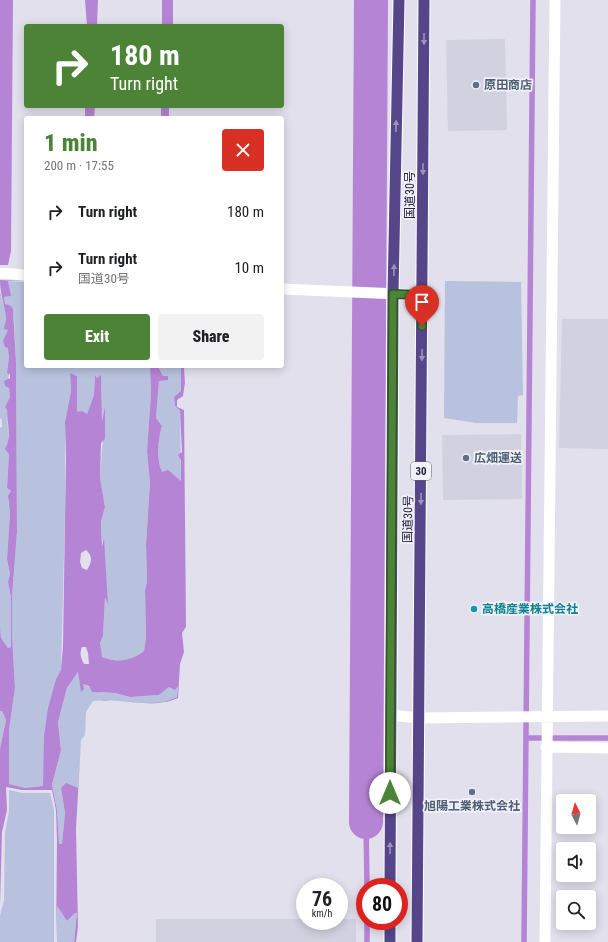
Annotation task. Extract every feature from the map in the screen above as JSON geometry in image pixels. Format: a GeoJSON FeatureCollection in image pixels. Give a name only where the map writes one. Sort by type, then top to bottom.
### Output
{"type":"FeatureCollection","features":[{"type":"Feature","properties":{"kind":"highway","name":"国道30号"},"geometry":{"type":"LineString","coordinates":[[390,878],[393,294],[399,0]]}},
{"type":"Feature","properties":{"kind":"highway","name":"国道30号"},"geometry":{"type":"LineString","coordinates":[[417,942],[424,0]]}},
{"type":"Feature","properties":{"kind":"highway"},"geometry":{"type":"LineString","coordinates":[[390,930],[390,942]]}},
{"type":"Feature","properties":{"kind":"street"},"geometry":{"type":"LineString","coordinates":[[545,942],[555,0]]}},
{"type":"Feature","properties":{"kind":"street"},"geometry":{"type":"LineString","coordinates":[[0,273],[24,275]]}},
{"type":"Feature","properties":{"kind":"street"},"geometry":{"type":"LineString","coordinates":[[284,288],[357,293],[422,295]]}},
{"type":"Feature","properties":{"kind":"street"},"geometry":{"type":"LineString","coordinates":[[390,715],[419,718],[534,716],[547,721],[608,716]]}},
{"type":"Feature","properties":{"kind":"street"},"geometry":{"type":"LineString","coordinates":[[546,744],[608,748]]}},
{"type":"Feature","properties":{"kind":"shaded area"},"geometry":{"type":"Polygon","coordinates":[[[0,0],[13,0],[11,251],[8,265],[0,265],[0,0]]]}},
{"type":"Feature","properties":{"kind":"shaded area"},"geometry":{"type":"Polygon","coordinates":[[[85,0],[98,0],[97,24],[87,24],[85,0]]]}},
{"type":"Feature","properties":{"kind":"shaded area"},"geometry":{"type":"Polygon","coordinates":[[[162,0],[173,0],[173,24],[162,24],[162,0]]]}},
{"type":"Feature","properties":{"kind":"shaded area","name":"原田商店"},"geometry":{"type":"Polygon","coordinates":[[[505,39],[507,130],[448,131],[446,40],[505,39]]]}},
{"type":"Feature","properties":{"kind":"shaded area"},"geometry":{"type":"Polygon","coordinates":[[[85,108],[95,108],[94,116],[85,116],[85,108]]]}},
{"type":"Feature","properties":{"kind":"shaded area"},"geometry":{"type":"Polygon","coordinates":[[[161,108],[169,108],[169,116],[161,116],[161,108]]]}},
{"type":"Feature","properties":{"kind":"shaded area"},"geometry":{"type":"Polygon","coordinates":[[[0,280],[24,281],[8,281],[11,296],[4,297],[5,304],[11,306],[13,309],[16,362],[17,532],[12,597],[12,634],[15,688],[9,730],[9,784],[25,788],[43,786],[44,736],[48,708],[56,679],[61,670],[63,646],[66,457],[65,422],[71,391],[70,373],[77,376],[77,412],[82,411],[87,414],[94,395],[95,375],[97,378],[101,375],[102,422],[105,407],[105,439],[101,443],[100,478],[105,507],[101,521],[102,547],[104,538],[108,605],[105,597],[103,636],[100,643],[102,657],[113,660],[124,660],[134,657],[144,651],[146,637],[146,544],[150,483],[147,451],[151,393],[150,368],[159,368],[163,376],[168,376],[168,380],[159,381],[156,418],[162,426],[158,449],[160,467],[162,472],[168,470],[181,481],[181,460],[178,455],[182,452],[180,411],[175,406],[174,397],[181,391],[181,368],[184,368],[185,383],[183,396],[177,400],[177,407],[184,410],[186,627],[182,633],[184,652],[180,664],[178,698],[168,701],[177,697],[178,686],[175,690],[169,687],[159,695],[130,697],[115,693],[92,692],[89,686],[83,684],[84,689],[81,692],[78,672],[67,688],[58,722],[61,750],[52,785],[57,810],[59,844],[62,844],[65,813],[61,788],[66,783],[78,788],[81,740],[76,829],[78,927],[76,942],[74,942],[77,913],[75,913],[67,921],[57,906],[56,942],[57,840],[56,810],[52,790],[22,790],[6,787],[7,810],[2,832],[0,906],[0,749],[6,720],[2,711],[0,711],[0,626],[1,638],[8,648],[11,647],[11,597],[8,582],[10,574],[7,559],[10,513],[8,496],[11,491],[7,488],[9,454],[5,449],[9,436],[7,410],[5,407],[10,397],[9,388],[5,386],[4,381],[10,378],[10,374],[7,373],[9,357],[8,348],[5,347],[3,341],[8,330],[4,329],[6,318],[0,280]],[[86,550],[81,553],[80,562],[82,568],[87,570],[91,557],[86,550]],[[82,647],[81,656],[84,664],[89,664],[88,653],[86,647],[82,647]]]}},
{"type":"Feature","properties":{"kind":"shaded area"},"geometry":{"type":"Polygon","coordinates":[[[8,281],[24,282],[24,368],[150,368],[151,393],[147,451],[150,482],[146,544],[146,637],[144,651],[129,659],[113,660],[101,657],[100,643],[103,636],[105,596],[107,603],[101,521],[105,507],[100,478],[105,410],[102,425],[101,375],[97,378],[95,375],[94,395],[87,414],[77,412],[77,376],[70,373],[71,391],[65,422],[65,514],[61,670],[56,679],[44,767],[43,786],[25,788],[8,784],[9,730],[15,688],[12,634],[12,597],[17,532],[16,362],[14,316],[5,304],[4,297],[10,296],[8,281]]]}},
{"type":"Feature","properties":{"kind":"shaded area"},"geometry":{"type":"Polygon","coordinates":[[[445,281],[521,282],[523,395],[518,396],[517,423],[476,423],[444,418],[445,281]]]}},
{"type":"Feature","properties":{"kind":"shaded area"},"geometry":{"type":"Polygon","coordinates":[[[0,291],[7,319],[4,329],[8,329],[9,357],[7,373],[10,373],[5,386],[9,388],[10,397],[5,407],[7,410],[9,454],[7,488],[11,491],[8,500],[10,513],[7,559],[10,574],[8,582],[11,597],[11,647],[8,648],[1,638],[0,626],[0,428],[2,427],[2,420],[0,418],[0,291]]]}},
{"type":"Feature","properties":{"kind":"shaded area"},"geometry":{"type":"Polygon","coordinates":[[[562,319],[608,319],[608,449],[559,448],[562,319]]]}},
{"type":"Feature","properties":{"kind":"shaded area"},"geometry":{"type":"Polygon","coordinates":[[[159,368],[181,368],[181,391],[174,398],[175,406],[180,411],[181,481],[162,473],[160,468],[158,456],[159,438],[162,426],[156,418],[159,381],[168,376],[163,376],[159,368]]]}},
{"type":"Feature","properties":{"kind":"shaded area"},"geometry":{"type":"Polygon","coordinates":[[[521,434],[522,499],[443,500],[442,435],[521,434]]]}},
{"type":"Feature","properties":{"kind":"shaded area"},"geometry":{"type":"Polygon","coordinates":[[[79,671],[79,682],[101,693],[115,693],[130,697],[159,695],[169,687],[178,686],[177,698],[157,703],[103,700],[93,701],[86,712],[85,735],[81,740],[78,789],[61,788],[65,813],[62,844],[59,844],[57,810],[52,785],[61,750],[58,722],[67,688],[79,671]]]}},
{"type":"Feature","properties":{"kind":"shaded area"},"geometry":{"type":"Polygon","coordinates":[[[0,711],[2,711],[6,720],[0,749],[0,711]]]}},
{"type":"Feature","properties":{"kind":"shaded area"},"geometry":{"type":"Polygon","coordinates":[[[9,790],[23,793],[50,793],[54,810],[54,942],[0,942],[0,916],[4,900],[5,833],[9,811],[9,790]]]}},
{"type":"Feature","properties":{"kind":"shaded area"},"geometry":{"type":"Polygon","coordinates":[[[57,906],[67,921],[75,913],[77,913],[74,942],[57,942],[57,906]]]}},
{"type":"Feature","properties":{"kind":"shaded area"},"geometry":{"type":"Polygon","coordinates":[[[156,919],[296,919],[296,930],[348,930],[348,919],[356,919],[356,942],[156,942],[156,919]]]}},
{"type":"Feature","properties":{"kind":"waterway"},"geometry":{"type":"LineString","coordinates":[[366,822],[371,0]]}},
{"type":"Feature","properties":{"kind":"waterway"},"geometry":{"type":"LineString","coordinates":[[524,942],[533,0]]}},
{"type":"Feature","properties":{"kind":"waterway"},"geometry":{"type":"LineString","coordinates":[[526,738],[608,738]]}},
{"type":"Feature","properties":{"kind":"waterway"},"geometry":{"type":"LineString","coordinates":[[366,822],[367,878]]}},
{"type":"Feature","properties":{"kind":"waterway"},"geometry":{"type":"LineString","coordinates":[[367,930],[367,942]]}},
{"type":"Feature","properties":{"kind":"place","name":"原田商店"},"geometry":{"type":"Point","coordinates":[476,85]}},
{"type":"Feature","properties":{"kind":"place","name":"広畑運送"},"geometry":{"type":"Point","coordinates":[466,458]}},
{"type":"Feature","properties":{"kind":"place","name":"高橋産業株式会社"},"geometry":{"type":"Point","coordinates":[474,609]}},
{"type":"Feature","properties":{"kind":"place","name":"旭陽工業株式会社"},"geometry":{"type":"Point","coordinates":[472,792]}},
{"type":"Feature","properties":{"kind":"route"},"geometry":{"type":"LineString","coordinates":[[390,793],[393,294],[422,295],[422,326]]}}]}
